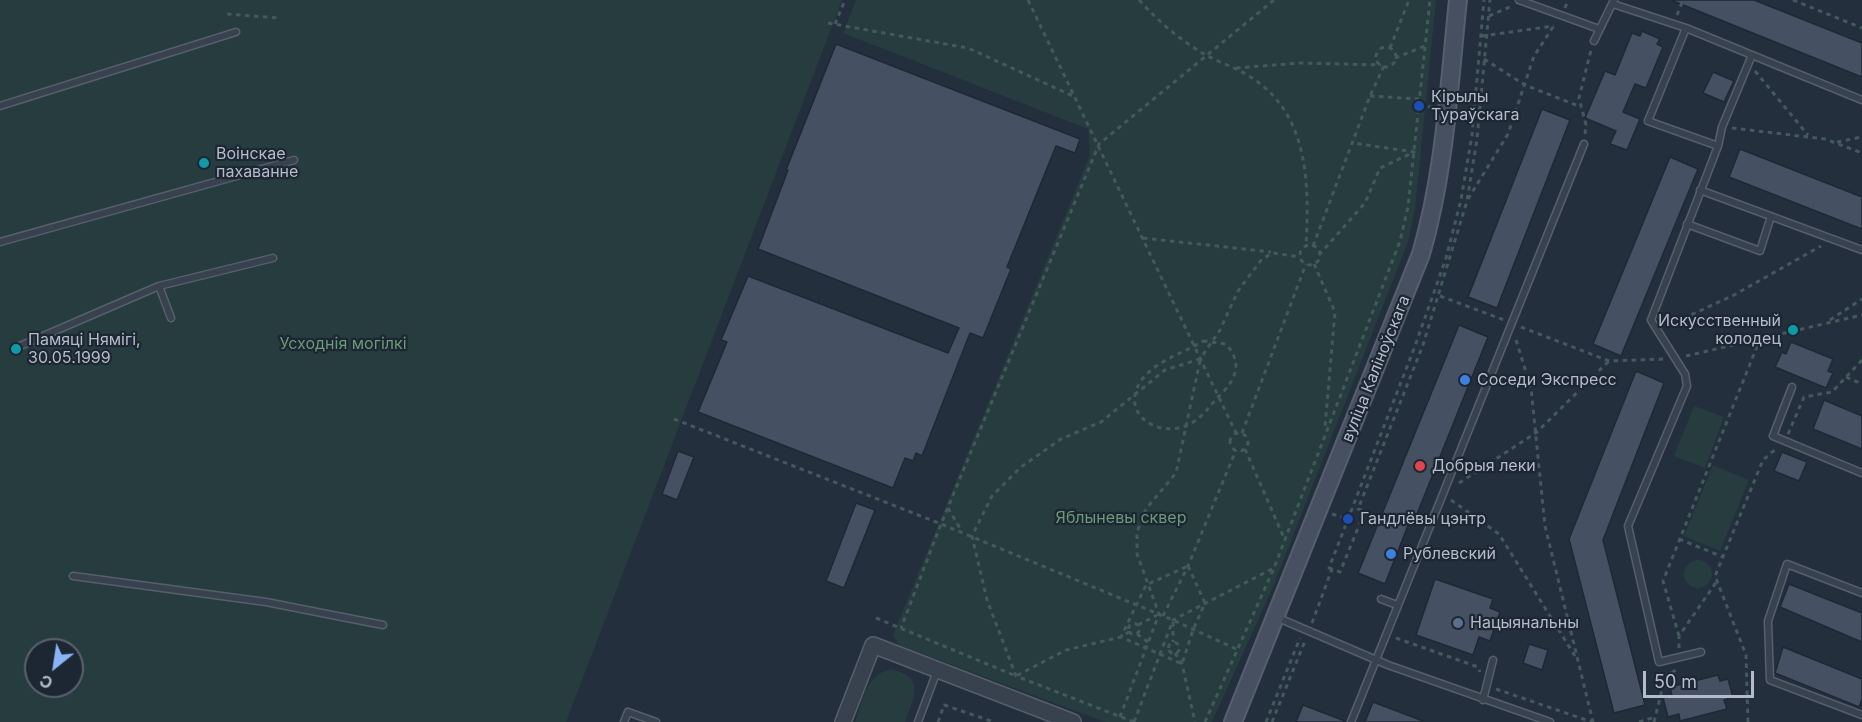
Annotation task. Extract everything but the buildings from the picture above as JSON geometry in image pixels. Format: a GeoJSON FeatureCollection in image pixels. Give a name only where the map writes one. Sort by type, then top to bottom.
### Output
{"type":"FeatureCollection","features":[{"type":"Feature","properties":{"kind":"main road","name":"вуліца Каліноўскага"},"geometry":{"type":"LineString","coordinates":[[1233,722],[1421,254],[1434,203],[1442,152],[1458,0]]}},
{"type":"Feature","properties":{"kind":"street"},"geometry":{"type":"LineString","coordinates":[[843,722],[873,645],[1072,722]]}},
{"type":"Feature","properties":{"kind":"lane"},"geometry":{"type":"LineString","coordinates":[[1520,1],[1599,29]]}},
{"type":"Feature","properties":{"kind":"lane"},"geometry":{"type":"LineString","coordinates":[[1594,41],[1613,2],[1686,28],[1862,100]]}},
{"type":"Feature","properties":{"kind":"lane"},"geometry":{"type":"LineString","coordinates":[[1686,28],[1648,121],[1718,146]]}},
{"type":"Feature","properties":{"kind":"lane"},"geometry":{"type":"LineString","coordinates":[[0,106],[236,32]]}},
{"type":"Feature","properties":{"kind":"lane"},"geometry":{"type":"LineString","coordinates":[[1701,652],[1659,662],[1628,526],[1687,386],[1685,374],[1651,320],[1718,146],[1722,126],[1752,55]]}},
{"type":"Feature","properties":{"kind":"lane"},"geometry":{"type":"LineString","coordinates":[[1351,722],[1584,144]]}},
{"type":"Feature","properties":{"kind":"lane"},"geometry":{"type":"LineString","coordinates":[[0,242],[294,160]]}},
{"type":"Feature","properties":{"kind":"lane"},"geometry":{"type":"LineString","coordinates":[[1700,190],[1862,250]]}},
{"type":"Feature","properties":{"kind":"lane"},"geometry":{"type":"LineString","coordinates":[[1687,224],[1760,251],[1772,216]]}},
{"type":"Feature","properties":{"kind":"lane"},"geometry":{"type":"LineString","coordinates":[[20,346],[159,286],[273,258]]}},
{"type":"Feature","properties":{"kind":"lane"},"geometry":{"type":"LineString","coordinates":[[159,286],[171,318]]}},
{"type":"Feature","properties":{"kind":"lane"},"geometry":{"type":"LineString","coordinates":[[1792,387],[1773,436],[1862,472]]}},
{"type":"Feature","properties":{"kind":"lane"},"geometry":{"type":"LineString","coordinates":[[1862,593],[1787,564],[1768,621],[1770,680],[1862,715]]}},
{"type":"Feature","properties":{"kind":"lane"},"geometry":{"type":"LineString","coordinates":[[73,576],[266,602],[383,625]]}},
{"type":"Feature","properties":{"kind":"lane"},"geometry":{"type":"LineString","coordinates":[[1381,599],[1397,605]]}},
{"type":"Feature","properties":{"kind":"lane"},"geometry":{"type":"LineString","coordinates":[[1276,616],[1376,660],[1538,720],[1550,722]]}},
{"type":"Feature","properties":{"kind":"lane"},"geometry":{"type":"LineString","coordinates":[[1483,700],[1493,660]]}},
{"type":"Feature","properties":{"kind":"lane"},"geometry":{"type":"LineString","coordinates":[[918,722],[937,670]]}},
{"type":"Feature","properties":{"kind":"lane"},"geometry":{"type":"LineString","coordinates":[[624,722],[628,712],[656,722]]}},
{"type":"Feature","properties":{"kind":"path"},"geometry":{"type":"LineString","coordinates":[[835,24],[845,0]]}},
{"type":"Feature","properties":{"kind":"path"},"geometry":{"type":"LineString","coordinates":[[1028,0],[1236,433]]}},
{"type":"Feature","properties":{"kind":"path"},"geometry":{"type":"LineString","coordinates":[[1139,0],[1168,29],[1207,56],[1256,80],[1281,104],[1298,135],[1309,190],[1306,246],[1301,251],[1300,257]]}},
{"type":"Feature","properties":{"kind":"path"},"geometry":{"type":"LineString","coordinates":[[901,628],[941,524],[1099,144],[1274,0]]}},
{"type":"Feature","properties":{"kind":"path"},"geometry":{"type":"LineString","coordinates":[[1395,58],[1390,48],[1409,0]]}},
{"type":"Feature","properties":{"kind":"path"},"geometry":{"type":"LineString","coordinates":[[1205,722],[1274,568],[1324,431],[1400,241],[1406,219],[1430,0]]}},
{"type":"Feature","properties":{"kind":"path"},"geometry":{"type":"LineString","coordinates":[[1353,506],[1365,511],[1340,572],[1329,568],[1446,258],[1461,200],[1472,135],[1484,0]]}},
{"type":"Feature","properties":{"kind":"path"},"geometry":{"type":"LineString","coordinates":[[1358,509],[1426,335],[1467,201],[1477,139],[1490,0]]}},
{"type":"Feature","properties":{"kind":"path"},"geometry":{"type":"LineString","coordinates":[[1673,24],[1683,0]]}},
{"type":"Feature","properties":{"kind":"path"},"geometry":{"type":"LineString","coordinates":[[1793,0],[1862,28]]}},
{"type":"Feature","properties":{"kind":"path"},"geometry":{"type":"LineString","coordinates":[[1489,16],[1520,1]]}},
{"type":"Feature","properties":{"kind":"path"},"geometry":{"type":"LineString","coordinates":[[227,14],[279,18]]}},
{"type":"Feature","properties":{"kind":"path"},"geometry":{"type":"LineString","coordinates":[[1467,201],[1508,134],[1534,56],[1562,16]]}},
{"type":"Feature","properties":{"kind":"path"},"geometry":{"type":"LineString","coordinates":[[828,23],[968,48],[1074,96]]}},
{"type":"Feature","properties":{"kind":"path"},"geometry":{"type":"LineString","coordinates":[[1482,36],[1553,27]]}},
{"type":"Feature","properties":{"kind":"path"},"geometry":{"type":"LineString","coordinates":[[1584,144],[1587,125],[1579,98],[1594,41]]}},
{"type":"Feature","properties":{"kind":"path"},"geometry":{"type":"LineString","coordinates":[[1233,68],[1300,63],[1390,65],[1395,58],[1425,46]]}},
{"type":"Feature","properties":{"kind":"path"},"geometry":{"type":"LineString","coordinates":[[1382,65],[1376,57],[1378,51],[1384,47],[1390,48]]}},
{"type":"Feature","properties":{"kind":"path"},"geometry":{"type":"LineString","coordinates":[[1484,59],[1525,85],[1581,107]]}},
{"type":"Feature","properties":{"kind":"path"},"geometry":{"type":"LineString","coordinates":[[1749,63],[1809,137]]}},
{"type":"Feature","properties":{"kind":"path"},"geometry":{"type":"LineString","coordinates":[[1319,255],[1314,246],[1382,65]]}},
{"type":"Feature","properties":{"kind":"path"},"geometry":{"type":"LineString","coordinates":[[1370,96],[1419,99]]}},
{"type":"Feature","properties":{"kind":"path"},"geometry":{"type":"LineString","coordinates":[[1722,126],[1836,142],[1862,153]]}},
{"type":"Feature","properties":{"kind":"path"},"geometry":{"type":"LineString","coordinates":[[1836,142],[1862,137]]}},
{"type":"Feature","properties":{"kind":"path"},"geometry":{"type":"LineString","coordinates":[[1353,143],[1414,152]]}},
{"type":"Feature","properties":{"kind":"path"},"geometry":{"type":"LineString","coordinates":[[1314,264],[1319,255],[1365,203],[1380,168],[1414,152]]}},
{"type":"Feature","properties":{"kind":"path"},"geometry":{"type":"LineString","coordinates":[[1143,238],[1300,257],[1306,264],[1314,264]]}},
{"type":"Feature","properties":{"kind":"path"},"geometry":{"type":"LineString","coordinates":[[1656,331],[1734,295],[1833,239]]}},
{"type":"Feature","properties":{"kind":"path"},"geometry":{"type":"LineString","coordinates":[[1306,246],[1314,246]]}},
{"type":"Feature","properties":{"kind":"path"},"geometry":{"type":"LineString","coordinates":[[1161,615],[1146,585],[1137,554],[1137,532],[1146,509],[1176,472],[1200,359],[1230,310],[1238,291],[1262,259],[1273,253]]}},
{"type":"Feature","properties":{"kind":"path"},"geometry":{"type":"LineString","coordinates":[[1242,433],[1306,264]]}},
{"type":"Feature","properties":{"kind":"path"},"geometry":{"type":"LineString","coordinates":[[1314,264],[1335,312],[1324,431]]}},
{"type":"Feature","properties":{"kind":"path"},"geometry":{"type":"LineString","coordinates":[[1826,323],[1862,299]]}},
{"type":"Feature","properties":{"kind":"path"},"geometry":{"type":"LineString","coordinates":[[1511,323],[1531,388],[1545,526],[1593,722]]}},
{"type":"Feature","properties":{"kind":"path"},"geometry":{"type":"LineString","coordinates":[[1678,636],[1663,580],[1761,339]]}},
{"type":"Feature","properties":{"kind":"path"},"geometry":{"type":"LineString","coordinates":[[1203,341],[1212,341],[1226,345],[1236,357],[1236,376],[1206,412],[1186,425],[1167,429],[1149,425],[1137,409],[1134,398],[1137,386],[1154,368],[1203,341]]}},
{"type":"Feature","properties":{"kind":"path"},"geometry":{"type":"LineString","coordinates":[[1016,676],[987,600],[972,536],[992,496],[1021,467],[1061,440],[1101,422],[1134,398],[1165,370],[1200,359]]}},
{"type":"Feature","properties":{"kind":"path"},"geometry":{"type":"LineString","coordinates":[[1748,722],[1746,655],[1715,576],[1763,460],[1785,441],[1804,397],[1832,392],[1862,360]]}},
{"type":"Feature","properties":{"kind":"path"},"geometry":{"type":"LineString","coordinates":[[1578,661],[1499,534],[1442,493],[1537,432],[1609,361]]}},
{"type":"Feature","properties":{"kind":"path"},"geometry":{"type":"LineString","coordinates":[[1846,377],[1862,384]]}},
{"type":"Feature","properties":{"kind":"path"},"geometry":{"type":"LineString","coordinates":[[674,419],[972,536],[1173,620],[1236,649]]}},
{"type":"Feature","properties":{"kind":"path"},"geometry":{"type":"LineString","coordinates":[[1236,433],[1242,433],[1248,439],[1245,449],[1284,538]]}},
{"type":"Feature","properties":{"kind":"path"},"geometry":{"type":"LineString","coordinates":[[1236,433],[1230,441],[1236,450]]}},
{"type":"Feature","properties":{"kind":"path"},"geometry":{"type":"LineString","coordinates":[[1236,450],[1245,449]]}},
{"type":"Feature","properties":{"kind":"path"},"geometry":{"type":"LineString","coordinates":[[1120,717],[1148,642],[1188,566],[1236,450]]}},
{"type":"Feature","properties":{"kind":"path"},"geometry":{"type":"LineString","coordinates":[[948,508],[962,532]]}},
{"type":"Feature","properties":{"kind":"path"},"geometry":{"type":"LineString","coordinates":[[1679,539],[1723,557]]}},
{"type":"Feature","properties":{"kind":"path"},"geometry":{"type":"LineString","coordinates":[[1121,637],[1146,585],[1188,566]]}},
{"type":"Feature","properties":{"kind":"path"},"geometry":{"type":"LineString","coordinates":[[1188,566],[1205,603]]}},
{"type":"Feature","properties":{"kind":"path"},"geometry":{"type":"LineString","coordinates":[[876,618],[1134,722],[1173,620],[1274,568]]}},
{"type":"Feature","properties":{"kind":"path"},"geometry":{"type":"LineString","coordinates":[[1266,722],[1332,569]]}},
{"type":"Feature","properties":{"kind":"path"},"geometry":{"type":"LineString","coordinates":[[1182,664],[1192,630],[1205,603]]}},
{"type":"Feature","properties":{"kind":"path"},"geometry":{"type":"LineString","coordinates":[[1016,676],[1066,650],[1121,637],[1129,632],[1131,624],[1138,626],[1161,615]]}},
{"type":"Feature","properties":{"kind":"path"},"geometry":{"type":"LineString","coordinates":[[1169,649],[1173,642],[1173,620]]}},
{"type":"Feature","properties":{"kind":"path"},"geometry":{"type":"LineString","coordinates":[[1137,634],[1138,626]]}},
{"type":"Feature","properties":{"kind":"path"},"geometry":{"type":"LineString","coordinates":[[1272,722],[1306,629]]}},
{"type":"Feature","properties":{"kind":"path"},"geometry":{"type":"LineString","coordinates":[[1129,632],[1137,634],[1148,642]]}},
{"type":"Feature","properties":{"kind":"path"},"geometry":{"type":"LineString","coordinates":[[1121,637],[1182,664]]}},
{"type":"Feature","properties":{"kind":"path"},"geometry":{"type":"LineString","coordinates":[[1173,642],[1180,646],[1175,653]]}},
{"type":"Feature","properties":{"kind":"path"},"geometry":{"type":"LineString","coordinates":[[1161,649],[1169,649],[1175,653],[1182,664],[1195,722]]}},
{"type":"Feature","properties":{"kind":"path"},"geometry":{"type":"LineString","coordinates":[[938,722],[944,705],[991,722]]}},
{"type":"Feature","properties":{"kind":"path"},"geometry":{"type":"LineString","coordinates":[[1639,722],[1655,717]]}},
{"type":"Feature","properties":{"kind":"green space","name":"Усходнія могілкі"},"geometry":{"type":"Polygon","coordinates":[[[0,0],[842,0],[566,722],[0,722],[0,0]]]}},
{"type":"Feature","properties":{"kind":"green space","name":"Яблыневы сквер"},"geometry":{"type":"Polygon","coordinates":[[[856,0],[1436,0],[1415,209],[1408,242],[1273,587],[1212,722],[1105,722],[899,645],[893,635],[1090,155],[1088,129],[843,33],[856,0]]]}},
{"type":"Feature","properties":{"kind":"green space"},"geometry":{"type":"Polygon","coordinates":[[[1694,406],[1724,417],[1705,468],[1674,456],[1694,406]]]}},
{"type":"Feature","properties":{"kind":"green space"},"geometry":{"type":"Polygon","coordinates":[[[1713,465],[1749,480],[1720,551],[1684,536],[1713,465]]]}},
{"type":"Feature","properties":{"kind":"green space"},"geometry":{"type":"Polygon","coordinates":[[[1698,560],[1708,564],[1712,574],[1708,584],[1698,588],[1688,584],[1684,574],[1688,564],[1698,560]]]}},
{"type":"Feature","properties":{"kind":"green space"},"geometry":{"type":"Polygon","coordinates":[[[891,669],[909,677],[913,683],[914,696],[905,722],[855,722],[863,697],[871,682],[876,676],[891,669]]]}},
{"type":"Feature","properties":{"kind":"place","name":"Кірылы Тураўскага"},"geometry":{"type":"Point","coordinates":[1419,106]}},
{"type":"Feature","properties":{"kind":"place","name":"Воінскае пахаванне"},"geometry":{"type":"Point","coordinates":[204,163]}},
{"type":"Feature","properties":{"kind":"place","name":"Искусственный колодец"},"geometry":{"type":"Point","coordinates":[1793,330]}},
{"type":"Feature","properties":{"kind":"place","name":"Памяці Нямігі, 30.05.1999"},"geometry":{"type":"Point","coordinates":[16,349]}},
{"type":"Feature","properties":{"kind":"place","name":"Соседи Экспресс"},"geometry":{"type":"Point","coordinates":[1465,380]}},
{"type":"Feature","properties":{"kind":"place","name":"Добрыя леки"},"geometry":{"type":"Point","coordinates":[1420,466]}},
{"type":"Feature","properties":{"kind":"place","name":"Гандлёвы цэнтр"},"geometry":{"type":"Point","coordinates":[1348,519]}},
{"type":"Feature","properties":{"kind":"place","name":"Рублевский"},"geometry":{"type":"Point","coordinates":[1391,554]}},
{"type":"Feature","properties":{"kind":"place","name":"Нацыянальны"},"geometry":{"type":"Point","coordinates":[1458,623]}}]}
